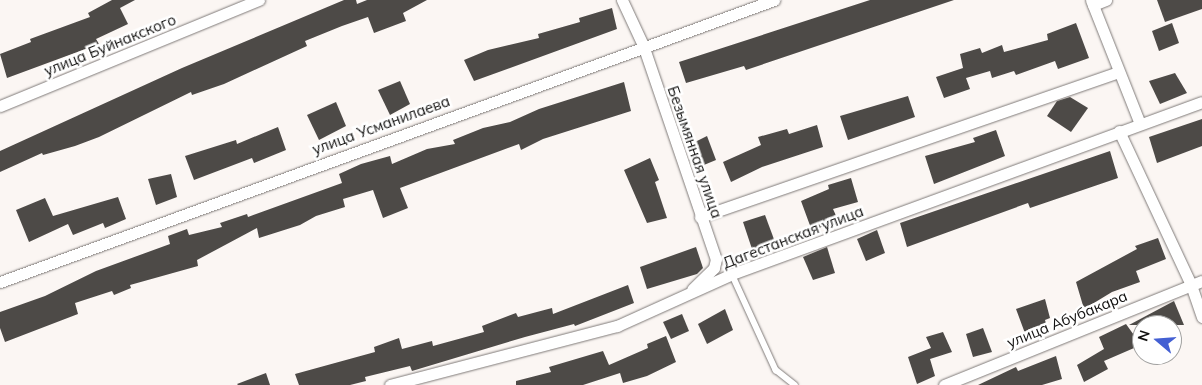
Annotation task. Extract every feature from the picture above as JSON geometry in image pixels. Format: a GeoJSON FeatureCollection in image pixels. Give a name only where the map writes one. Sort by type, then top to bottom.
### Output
{"type":"FeatureCollection","features":[{"type":"Feature","properties":{"kind":"street","name":"улица Буйнакского"},"geometry":{"type":"LineString","coordinates":[[0,106],[259,0]]}},
{"type":"Feature","properties":{"kind":"street","name":"Безымянная улица"},"geometry":{"type":"LineString","coordinates":[[622,0],[643,45],[700,217],[716,259],[709,274],[677,301]]}},
{"type":"Feature","properties":{"kind":"street","name":"улица Усманилаева"},"geometry":{"type":"LineString","coordinates":[[0,282],[643,45],[774,0]]}},
{"type":"Feature","properties":{"kind":"street"},"geometry":{"type":"LineString","coordinates":[[1106,0],[1092,2],[1140,124]]}},
{"type":"Feature","properties":{"kind":"street"},"geometry":{"type":"LineString","coordinates":[[700,217],[1118,72]]}},
{"type":"Feature","properties":{"kind":"street","name":"Дагестанская улица"},"geometry":{"type":"LineString","coordinates":[[390,385],[617,326],[677,301],[732,274],[1202,102]]}},
{"type":"Feature","properties":{"kind":"street"},"geometry":{"type":"LineString","coordinates":[[1119,131],[1196,283],[1202,317]]}},
{"type":"Feature","properties":{"kind":"street","name":"улица Абубакара"},"geometry":{"type":"LineString","coordinates":[[944,385],[1196,283]]}},
{"type":"Feature","properties":{"kind":"lane"},"geometry":{"type":"LineString","coordinates":[[732,274],[776,370],[795,385]]}},
{"type":"Feature","properties":{"kind":"building"},"geometry":{"type":"Polygon","coordinates":[[[112,0],[135,0],[120,8],[128,24],[96,39],[99,44],[7,78],[0,54],[31,42],[30,39],[90,17],[88,13],[112,0]]]}},
{"type":"Feature","properties":{"kind":"building"},"geometry":{"type":"Polygon","coordinates":[[[344,0],[356,0],[357,4],[367,0],[427,0],[403,13],[406,21],[374,33],[368,17],[342,26],[305,41],[307,46],[224,84],[192,95],[191,92],[99,137],[43,155],[42,153],[0,172],[0,151],[182,68],[344,0]]]}},
{"type":"Feature","properties":{"kind":"building"},"geometry":{"type":"Polygon","coordinates":[[[870,0],[954,0],[746,70],[744,66],[686,83],[679,62],[870,0]]]}},
{"type":"Feature","properties":{"kind":"building"},"geometry":{"type":"Polygon","coordinates":[[[1157,0],[1202,0],[1202,9],[1165,22],[1157,0]]]}},
{"type":"Feature","properties":{"kind":"building"},"geometry":{"type":"Polygon","coordinates":[[[612,8],[617,29],[474,81],[464,60],[488,50],[539,38],[538,34],[580,22],[579,18],[612,8]]]}},
{"type":"Feature","properties":{"kind":"building"},"geometry":{"type":"Polygon","coordinates":[[[1076,23],[1089,58],[1058,69],[1055,61],[1016,75],[1014,71],[992,78],[990,71],[966,78],[970,89],[944,98],[936,77],[963,68],[960,54],[980,48],[982,53],[1002,45],[1004,52],[1048,40],[1047,34],[1076,23]]]}},
{"type":"Feature","properties":{"kind":"building"},"geometry":{"type":"Polygon","coordinates":[[[1172,23],[1179,43],[1159,51],[1152,31],[1172,23]]]}},
{"type":"Feature","properties":{"kind":"building"},"geometry":{"type":"Polygon","coordinates":[[[1175,73],[1187,93],[1160,104],[1149,81],[1175,73]]]}},
{"type":"Feature","properties":{"kind":"building"},"geometry":{"type":"Polygon","coordinates":[[[400,81],[410,104],[390,115],[378,90],[400,81]]]}},
{"type":"Feature","properties":{"kind":"building"},"geometry":{"type":"Polygon","coordinates":[[[624,82],[631,111],[543,139],[521,150],[519,144],[400,188],[408,208],[383,218],[373,190],[343,199],[345,207],[316,216],[300,225],[259,238],[257,228],[197,260],[198,266],[130,285],[131,288],[114,295],[112,291],[75,303],[78,314],[5,342],[0,328],[0,312],[45,296],[96,271],[170,244],[168,236],[187,229],[189,235],[222,227],[220,223],[247,214],[248,217],[342,183],[339,174],[361,164],[390,156],[392,164],[427,149],[455,144],[453,140],[483,128],[510,122],[539,109],[624,82]]]}},
{"type":"Feature","properties":{"kind":"building"},"geometry":{"type":"Polygon","coordinates":[[[908,96],[915,117],[848,140],[840,116],[908,96]]]}},
{"type":"Feature","properties":{"kind":"building"},"geometry":{"type":"Polygon","coordinates":[[[1070,97],[1088,108],[1071,132],[1047,116],[1057,101],[1070,97]]]}},
{"type":"Feature","properties":{"kind":"building"},"geometry":{"type":"Polygon","coordinates":[[[336,102],[346,126],[319,140],[307,115],[336,102]]]}},
{"type":"Feature","properties":{"kind":"building"},"geometry":{"type":"Polygon","coordinates":[[[1202,119],[1202,146],[1157,163],[1149,137],[1202,119]]]}},
{"type":"Feature","properties":{"kind":"building"},"geometry":{"type":"Polygon","coordinates":[[[817,125],[823,147],[762,167],[731,182],[723,162],[761,145],[758,137],[787,129],[789,134],[817,125]]]}},
{"type":"Feature","properties":{"kind":"building"},"geometry":{"type":"Polygon","coordinates":[[[278,127],[286,150],[254,163],[252,158],[194,180],[185,156],[236,140],[237,144],[278,127]]]}},
{"type":"Feature","properties":{"kind":"building"},"geometry":{"type":"Polygon","coordinates":[[[996,130],[1005,156],[934,184],[925,156],[975,142],[973,138],[996,130]]]}},
{"type":"Feature","properties":{"kind":"building"},"geometry":{"type":"Polygon","coordinates":[[[707,136],[716,160],[699,167],[691,144],[707,136]]]}},
{"type":"Feature","properties":{"kind":"building"},"geometry":{"type":"Polygon","coordinates":[[[1110,151],[1118,178],[1030,208],[1028,203],[907,247],[900,223],[1110,151]]]}},
{"type":"Feature","properties":{"kind":"building"},"geometry":{"type":"Polygon","coordinates":[[[650,158],[659,180],[655,182],[667,218],[647,223],[624,170],[650,158]]]}},
{"type":"Feature","properties":{"kind":"building"},"geometry":{"type":"Polygon","coordinates":[[[171,174],[177,197],[156,205],[148,179],[171,174]]]}},
{"type":"Feature","properties":{"kind":"building"},"geometry":{"type":"Polygon","coordinates":[[[851,178],[858,202],[833,209],[838,220],[812,231],[801,201],[829,189],[828,185],[851,178]]]}},
{"type":"Feature","properties":{"kind":"building"},"geometry":{"type":"Polygon","coordinates":[[[118,197],[126,219],[105,228],[103,223],[73,235],[68,224],[29,242],[16,210],[45,198],[53,216],[118,197]]]}},
{"type":"Feature","properties":{"kind":"building"},"geometry":{"type":"Polygon","coordinates":[[[765,215],[775,242],[753,252],[743,222],[765,215]]]}},
{"type":"Feature","properties":{"kind":"building"},"geometry":{"type":"Polygon","coordinates":[[[877,230],[885,253],[866,261],[857,239],[877,230]]]}},
{"type":"Feature","properties":{"kind":"building"},"geometry":{"type":"Polygon","coordinates":[[[1158,238],[1166,259],[1136,271],[1140,282],[1112,292],[1084,309],[1076,282],[1137,249],[1135,246],[1158,238]]]}},
{"type":"Feature","properties":{"kind":"building"},"geometry":{"type":"Polygon","coordinates":[[[696,247],[703,268],[697,274],[647,289],[640,267],[696,247]]]}},
{"type":"Feature","properties":{"kind":"building"},"geometry":{"type":"Polygon","coordinates":[[[827,247],[835,273],[813,280],[803,257],[827,247]]]}},
{"type":"Feature","properties":{"kind":"building"},"geometry":{"type":"Polygon","coordinates":[[[628,285],[634,303],[575,326],[574,324],[525,337],[412,371],[410,366],[365,377],[366,381],[350,385],[299,385],[295,374],[375,352],[374,347],[399,338],[402,349],[432,341],[433,346],[484,332],[482,326],[516,313],[518,317],[552,308],[553,314],[628,285]]]}},
{"type":"Feature","properties":{"kind":"building"},"geometry":{"type":"Polygon","coordinates":[[[1045,299],[1050,318],[1045,320],[1047,327],[1026,336],[1016,309],[1045,299]]]}},
{"type":"Feature","properties":{"kind":"building"},"geometry":{"type":"Polygon","coordinates":[[[1174,301],[1180,315],[1148,315],[1174,301]]]}},
{"type":"Feature","properties":{"kind":"building"},"geometry":{"type":"Polygon","coordinates":[[[725,309],[733,330],[707,344],[698,324],[725,309]]]}},
{"type":"Feature","properties":{"kind":"building"},"geometry":{"type":"Polygon","coordinates":[[[682,314],[689,331],[671,339],[663,322],[682,314]]]}},
{"type":"Feature","properties":{"kind":"building"},"geometry":{"type":"Polygon","coordinates":[[[1126,324],[1132,332],[1132,349],[1104,361],[1108,369],[1084,382],[1077,365],[1104,349],[1099,337],[1126,324]]]}},
{"type":"Feature","properties":{"kind":"building"},"geometry":{"type":"Polygon","coordinates":[[[983,328],[992,352],[973,357],[966,334],[983,328]]]}},
{"type":"Feature","properties":{"kind":"building"},"geometry":{"type":"Polygon","coordinates":[[[943,332],[952,352],[930,359],[935,376],[917,384],[908,357],[931,348],[926,337],[943,332]]]}},
{"type":"Feature","properties":{"kind":"building"},"geometry":{"type":"Polygon","coordinates":[[[666,336],[676,362],[647,376],[623,383],[620,373],[583,385],[516,385],[516,381],[551,372],[549,367],[603,351],[609,365],[648,348],[647,344],[666,336]]]}},
{"type":"Feature","properties":{"kind":"building"},"geometry":{"type":"Polygon","coordinates":[[[1056,356],[1062,379],[1042,385],[978,385],[1016,367],[1018,371],[1056,356]]]}},
{"type":"Feature","properties":{"kind":"building"},"geometry":{"type":"Polygon","coordinates":[[[266,373],[270,385],[237,384],[266,373]]]}}]}
